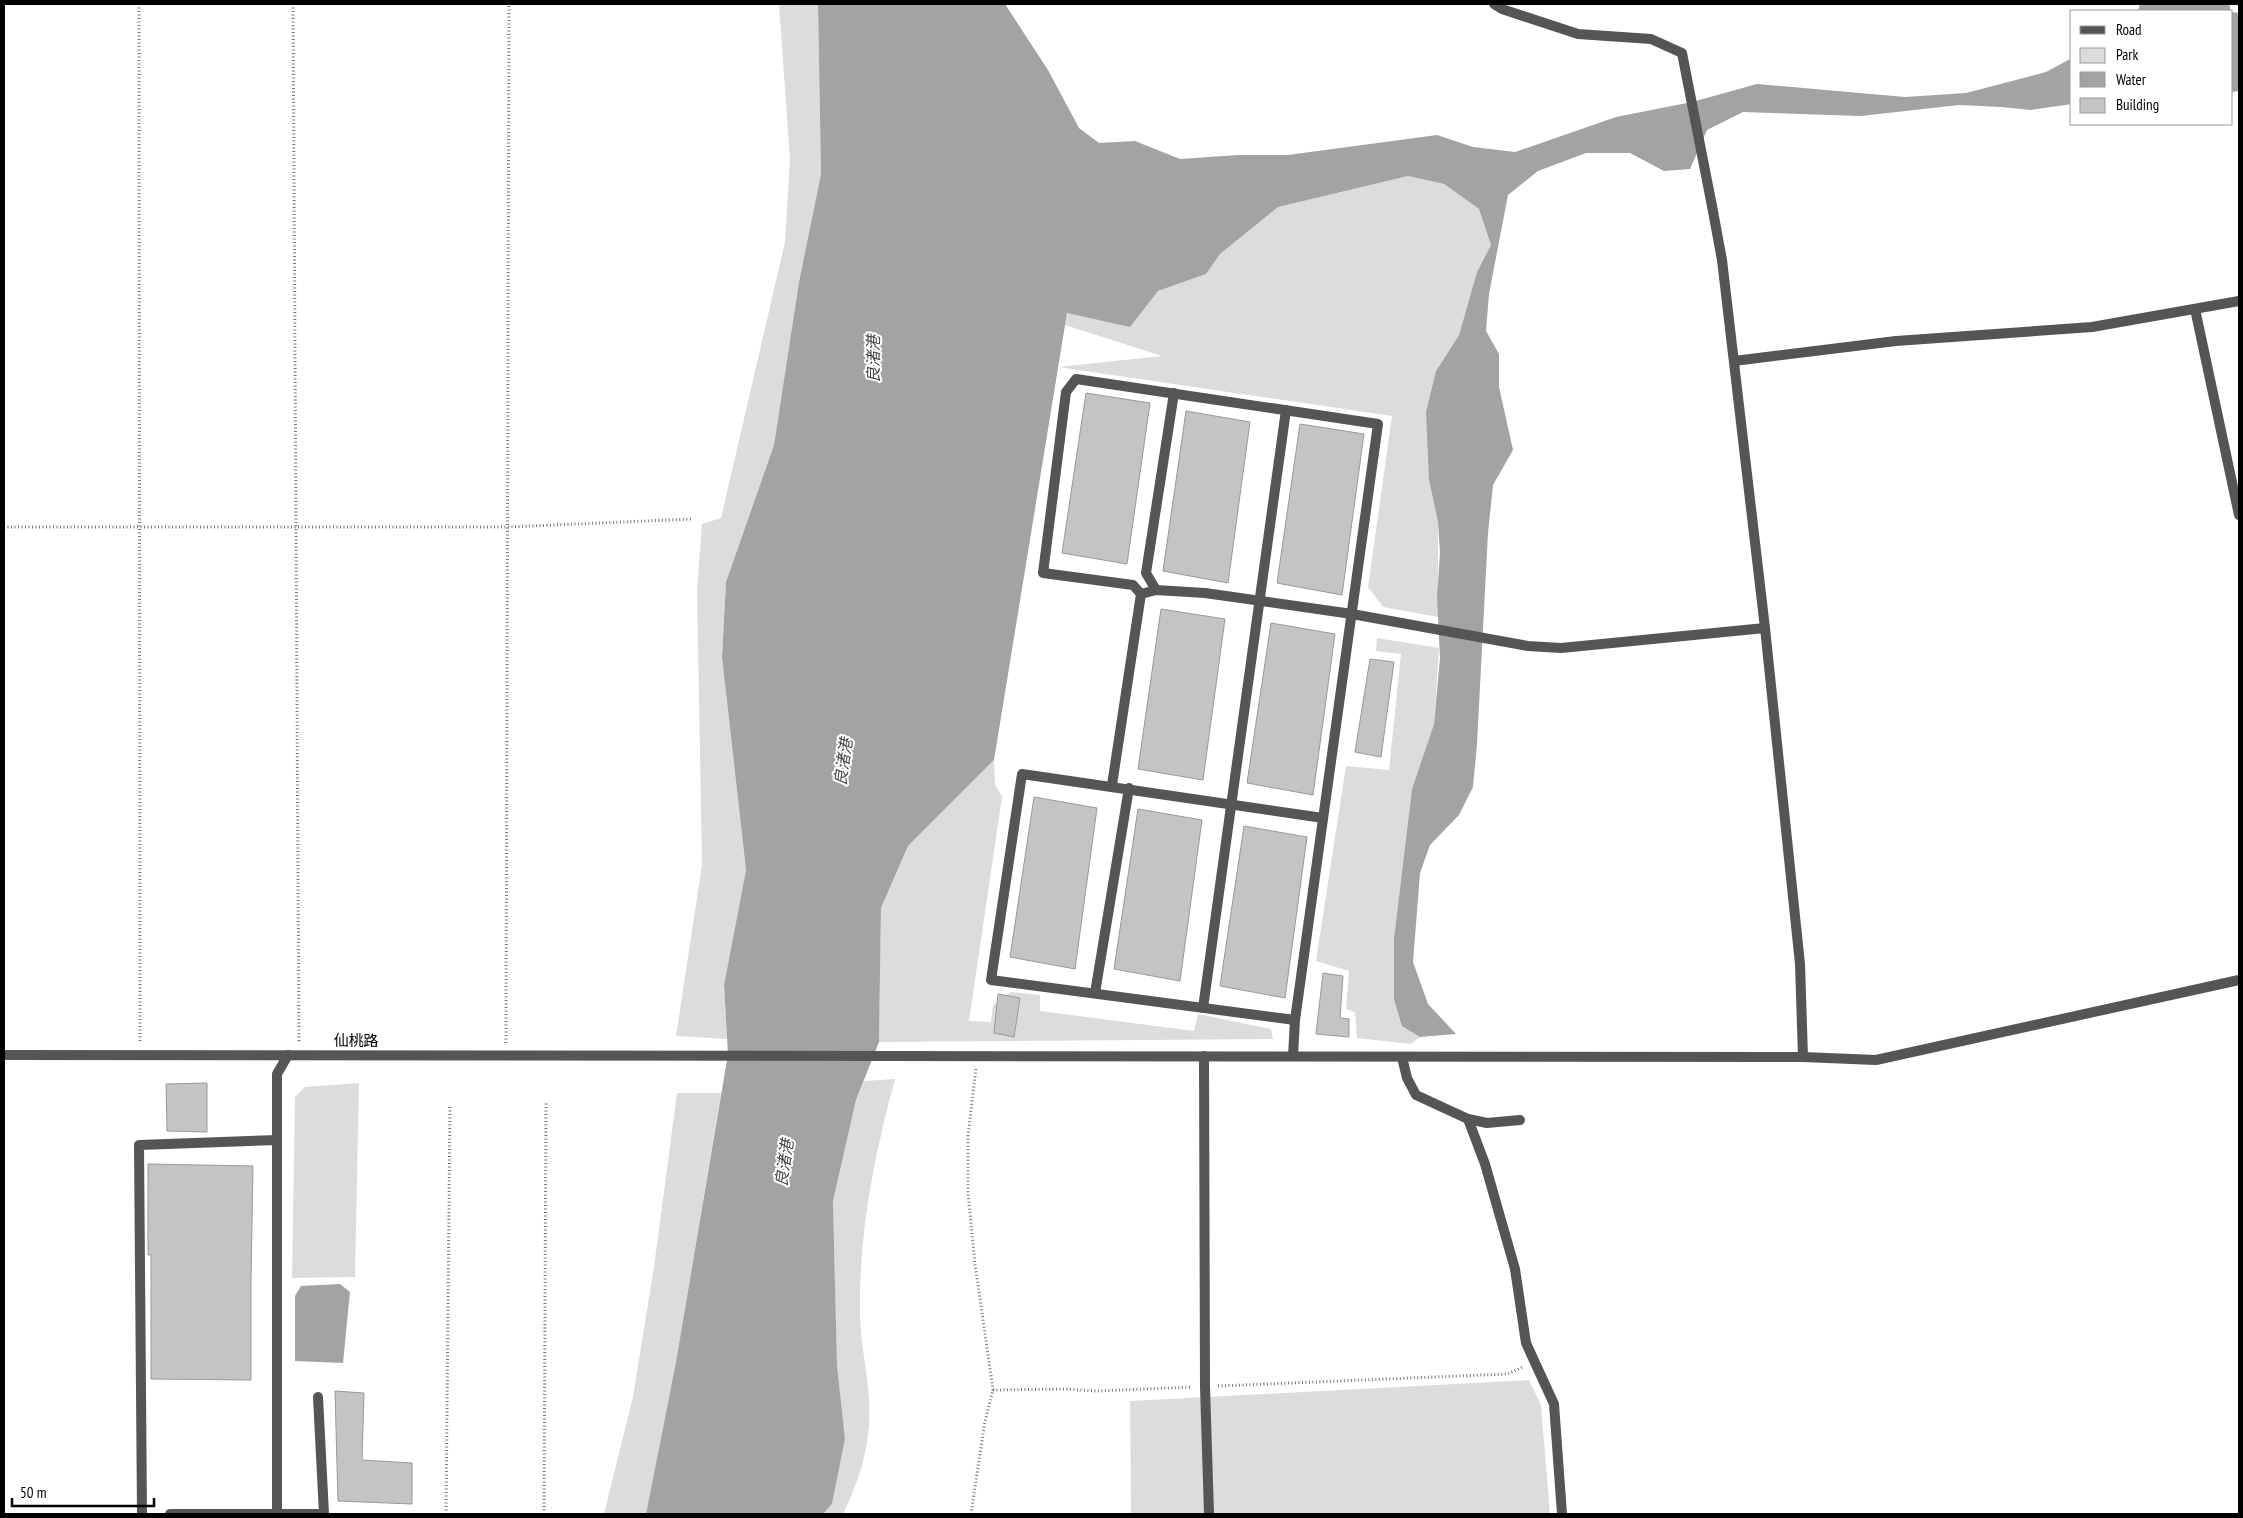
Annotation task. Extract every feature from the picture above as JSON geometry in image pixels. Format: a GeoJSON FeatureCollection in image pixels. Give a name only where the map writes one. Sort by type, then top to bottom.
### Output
{"type":"FeatureCollection","features":[{"type":"Feature","properties":{"kind":"street"},"geometry":{"type":"LineString","coordinates":[[1494,4],[1502,9],[1578,34],[1651,39],[1682,53],[1722,260],[1766,628],[1800,964],[1802,1057]]}},
{"type":"Feature","properties":{"kind":"street"},"geometry":{"type":"LineString","coordinates":[[1734,361],[1896,341],[2092,326],[2239,301]]}},
{"type":"Feature","properties":{"kind":"street"},"geometry":{"type":"LineString","coordinates":[[2195,309],[2239,515]]}},
{"type":"Feature","properties":{"kind":"street"},"geometry":{"type":"LineString","coordinates":[[1141,594],[1133,585],[1043,573],[1066,392],[1076,379],[1378,424],[1295,1020],[1293,1056]]}},
{"type":"Feature","properties":{"kind":"street"},"geometry":{"type":"LineString","coordinates":[[1156,590],[1146,573],[1174,394]]}},
{"type":"Feature","properties":{"kind":"street"},"geometry":{"type":"LineString","coordinates":[[1203,1008],[1258,600],[1286,410]]}},
{"type":"Feature","properties":{"kind":"street"},"geometry":{"type":"LineString","coordinates":[[1141,594],[1156,590],[1205,593],[1352,614],[1528,646],[1561,648],[1766,628]]}},
{"type":"Feature","properties":{"kind":"street"},"geometry":{"type":"LineString","coordinates":[[1112,785],[1141,594]]}},
{"type":"Feature","properties":{"kind":"street"},"geometry":{"type":"LineString","coordinates":[[1295,1020],[991,980],[1022,774],[1112,785],[1323,818]]}},
{"type":"Feature","properties":{"kind":"street"},"geometry":{"type":"LineString","coordinates":[[1094,993],[1129,788]]}},
{"type":"Feature","properties":{"kind":"street","name":"仙桃路"},"geometry":{"type":"LineString","coordinates":[[4,1055],[1802,1057],[1876,1060],[2239,980]]}},
{"type":"Feature","properties":{"kind":"street"},"geometry":{"type":"LineString","coordinates":[[277,1513],[277,1074],[288,1055]]}},
{"type":"Feature","properties":{"kind":"street"},"geometry":{"type":"LineString","coordinates":[[1204,1056],[1205,1386],[1209,1514]]}},
{"type":"Feature","properties":{"kind":"street"},"geometry":{"type":"LineString","coordinates":[[1402,1057],[1407,1078],[1416,1095],[1468,1119],[1487,1123],[1520,1120]]}},
{"type":"Feature","properties":{"kind":"street"},"geometry":{"type":"LineString","coordinates":[[1468,1119],[1485,1164],[1515,1269],[1526,1343],[1554,1404],[1562,1514]]}},
{"type":"Feature","properties":{"kind":"street"},"geometry":{"type":"LineString","coordinates":[[142,1514],[139,1145],[277,1140]]}},
{"type":"Feature","properties":{"kind":"street"},"geometry":{"type":"LineString","coordinates":[[170,1514],[322,1514],[318,1397]]}},
{"type":"Feature","properties":{"kind":"path"},"geometry":{"type":"LineString","coordinates":[[139,4],[140,1055]]}},
{"type":"Feature","properties":{"kind":"path"},"geometry":{"type":"LineString","coordinates":[[294,4],[294,527],[299,1055]]}},
{"type":"Feature","properties":{"kind":"path"},"geometry":{"type":"LineString","coordinates":[[506,1055],[509,4]]}},
{"type":"Feature","properties":{"kind":"path"},"geometry":{"type":"LineString","coordinates":[[4,527],[508,527],[692,519]]}},
{"type":"Feature","properties":{"kind":"path"},"geometry":{"type":"LineString","coordinates":[[970,1514],[985,1420],[993,1390],[975,1264],[968,1193],[968,1136],[977,1055]]}},
{"type":"Feature","properties":{"kind":"path"},"geometry":{"type":"LineString","coordinates":[[544,1514],[546,1104]]}},
{"type":"Feature","properties":{"kind":"path"},"geometry":{"type":"LineString","coordinates":[[446,1514],[450,1106]]}},
{"type":"Feature","properties":{"kind":"path"},"geometry":{"type":"LineString","coordinates":[[993,1390],[1066,1389],[1097,1392],[1507,1374],[1534,1361]]}},
{"type":"Feature","properties":{"kind":"green space"},"geometry":{"type":"Polygon","coordinates":[[[779,4],[818,4],[821,174],[799,282],[774,445],[726,582],[722,657],[746,870],[724,985],[727,1039],[676,1036],[702,865],[697,590],[702,524],[721,518],[785,242],[790,159],[779,4]]]}},
{"type":"Feature","properties":{"kind":"green space"},"geometry":{"type":"Polygon","coordinates":[[[1408,176],[1444,184],[1479,209],[1491,245],[1477,272],[1459,335],[1436,371],[1429,480],[1438,522],[1438,617],[1383,607],[1368,587],[1392,416],[1058,367],[1162,356],[1065,325],[1067,313],[1130,326],[1158,291],[1206,274],[1220,254],[1277,207],[1408,176]]]}},
{"type":"Feature","properties":{"kind":"green space"},"geometry":{"type":"Polygon","coordinates":[[[1377,638],[1439,648],[1434,724],[1412,789],[1394,938],[1394,999],[1403,1026],[1420,1037],[1411,1044],[1357,1038],[1355,1012],[1346,1009],[1349,971],[1316,961],[1346,766],[1389,770],[1401,654],[1376,651],[1377,638]]]}},
{"type":"Feature","properties":{"kind":"green space"},"geometry":{"type":"Polygon","coordinates":[[[994,760],[995,784],[1002,797],[969,1021],[991,1022],[993,1005],[1011,992],[1040,995],[1040,1011],[1194,1031],[1198,1014],[1271,1029],[1273,1039],[879,1042],[881,908],[908,846],[994,760]]]}},
{"type":"Feature","properties":{"kind":"green space"},"geometry":{"type":"Polygon","coordinates":[[[895,1079],[874,1165],[862,1252],[860,1311],[869,1398],[867,1443],[860,1472],[843,1514],[823,1514],[832,1504],[845,1439],[837,1365],[833,1201],[856,1100],[864,1081],[895,1079]]]}},
{"type":"Feature","properties":{"kind":"green space"},"geometry":{"type":"Polygon","coordinates":[[[359,1083],[355,1277],[292,1278],[295,1097],[305,1087],[359,1083]]]}},
{"type":"Feature","properties":{"kind":"green space"},"geometry":{"type":"Polygon","coordinates":[[[677,1093],[721,1093],[676,1362],[646,1514],[604,1514],[633,1397],[654,1267],[677,1093]]]}},
{"type":"Feature","properties":{"kind":"green space"},"geometry":{"type":"Polygon","coordinates":[[[1529,1380],[1541,1405],[1550,1514],[1131,1514],[1130,1401],[1529,1380]]]}},
{"type":"Feature","properties":{"kind":"water","name":"良渚港"},"geometry":{"type":"Polygon","coordinates":[[[818,4],[1005,4],[1048,70],[1079,128],[1099,143],[1135,141],[1180,159],[1238,155],[1288,155],[1437,135],[1473,147],[1515,152],[1616,117],[1692,102],[1757,84],[1905,97],[1966,93],[2046,72],[2070,59],[2070,104],[2031,110],[1959,105],[1861,116],[1743,112],[1707,130],[1690,169],[1664,171],[1630,153],[1586,153],[1538,171],[1508,195],[1489,294],[1486,331],[1499,354],[1499,387],[1513,450],[1493,485],[1488,533],[1473,787],[1459,815],[1430,845],[1420,873],[1413,962],[1428,1004],[1456,1034],[1420,1037],[1402,1026],[1394,999],[1394,938],[1412,789],[1434,724],[1440,658],[1437,597],[1440,553],[1438,522],[1429,480],[1426,412],[1436,371],[1459,335],[1477,272],[1491,245],[1479,209],[1444,184],[1408,176],[1278,207],[1220,254],[1206,274],[1158,291],[1130,327],[1067,313],[994,760],[908,846],[881,908],[879,1042],[856,1100],[833,1201],[837,1365],[845,1439],[832,1504],[823,1514],[646,1514],[676,1362],[728,1054],[724,985],[746,870],[722,657],[726,582],[774,445],[799,282],[821,174],[818,4]]]}},
{"type":"Feature","properties":{"kind":"water"},"geometry":{"type":"Polygon","coordinates":[[[2140,4],[2229,4],[2231,10],[2138,10],[2140,4]]]}},
{"type":"Feature","properties":{"kind":"water"},"geometry":{"type":"Polygon","coordinates":[[[2233,12],[2239,13],[2239,91],[2233,92],[2233,12]]]}},
{"type":"Feature","properties":{"kind":"water"},"geometry":{"type":"Polygon","coordinates":[[[340,1284],[350,1292],[343,1363],[295,1361],[295,1296],[301,1286],[340,1284]]]}},
{"type":"Feature","properties":{"kind":"building"},"geometry":{"type":"Polygon","coordinates":[[[1086,393],[1150,403],[1127,564],[1062,553],[1086,393]]]}},
{"type":"Feature","properties":{"kind":"building"},"geometry":{"type":"Polygon","coordinates":[[[1186,411],[1250,422],[1228,583],[1163,571],[1186,411]]]}},
{"type":"Feature","properties":{"kind":"building"},"geometry":{"type":"Polygon","coordinates":[[[1300,424],[1364,434],[1342,595],[1277,583],[1300,424]]]}},
{"type":"Feature","properties":{"kind":"building"},"geometry":{"type":"Polygon","coordinates":[[[1161,609],[1225,619],[1203,780],[1138,769],[1161,609]]]}},
{"type":"Feature","properties":{"kind":"building"},"geometry":{"type":"Polygon","coordinates":[[[1271,623],[1335,634],[1313,795],[1247,783],[1271,623]]]}},
{"type":"Feature","properties":{"kind":"building"},"geometry":{"type":"Polygon","coordinates":[[[1370,659],[1394,662],[1381,757],[1355,752],[1370,659]]]}},
{"type":"Feature","properties":{"kind":"building"},"geometry":{"type":"Polygon","coordinates":[[[1034,797],[1097,808],[1075,969],[1010,957],[1034,797]]]}},
{"type":"Feature","properties":{"kind":"building"},"geometry":{"type":"Polygon","coordinates":[[[1138,809],[1202,820],[1180,981],[1114,969],[1138,809]]]}},
{"type":"Feature","properties":{"kind":"building"},"geometry":{"type":"Polygon","coordinates":[[[1244,826],[1307,837],[1285,998],[1220,986],[1244,826]]]}},
{"type":"Feature","properties":{"kind":"building"},"geometry":{"type":"Polygon","coordinates":[[[1323,973],[1343,976],[1340,1018],[1349,1019],[1349,1037],[1316,1034],[1323,973]]]}},
{"type":"Feature","properties":{"kind":"building"},"geometry":{"type":"Polygon","coordinates":[[[998,994],[1020,998],[1014,1037],[994,1033],[998,994]]]}},
{"type":"Feature","properties":{"kind":"building"},"geometry":{"type":"Polygon","coordinates":[[[207,1083],[207,1132],[167,1131],[166,1084],[207,1083]]]}},
{"type":"Feature","properties":{"kind":"building"},"geometry":{"type":"Polygon","coordinates":[[[148,1164],[253,1166],[251,1380],[151,1379],[151,1255],[148,1255],[148,1164]]]}},
{"type":"Feature","properties":{"kind":"building"},"geometry":{"type":"Polygon","coordinates":[[[335,1391],[364,1393],[362,1460],[412,1463],[412,1504],[338,1501],[335,1391]]]}}]}
